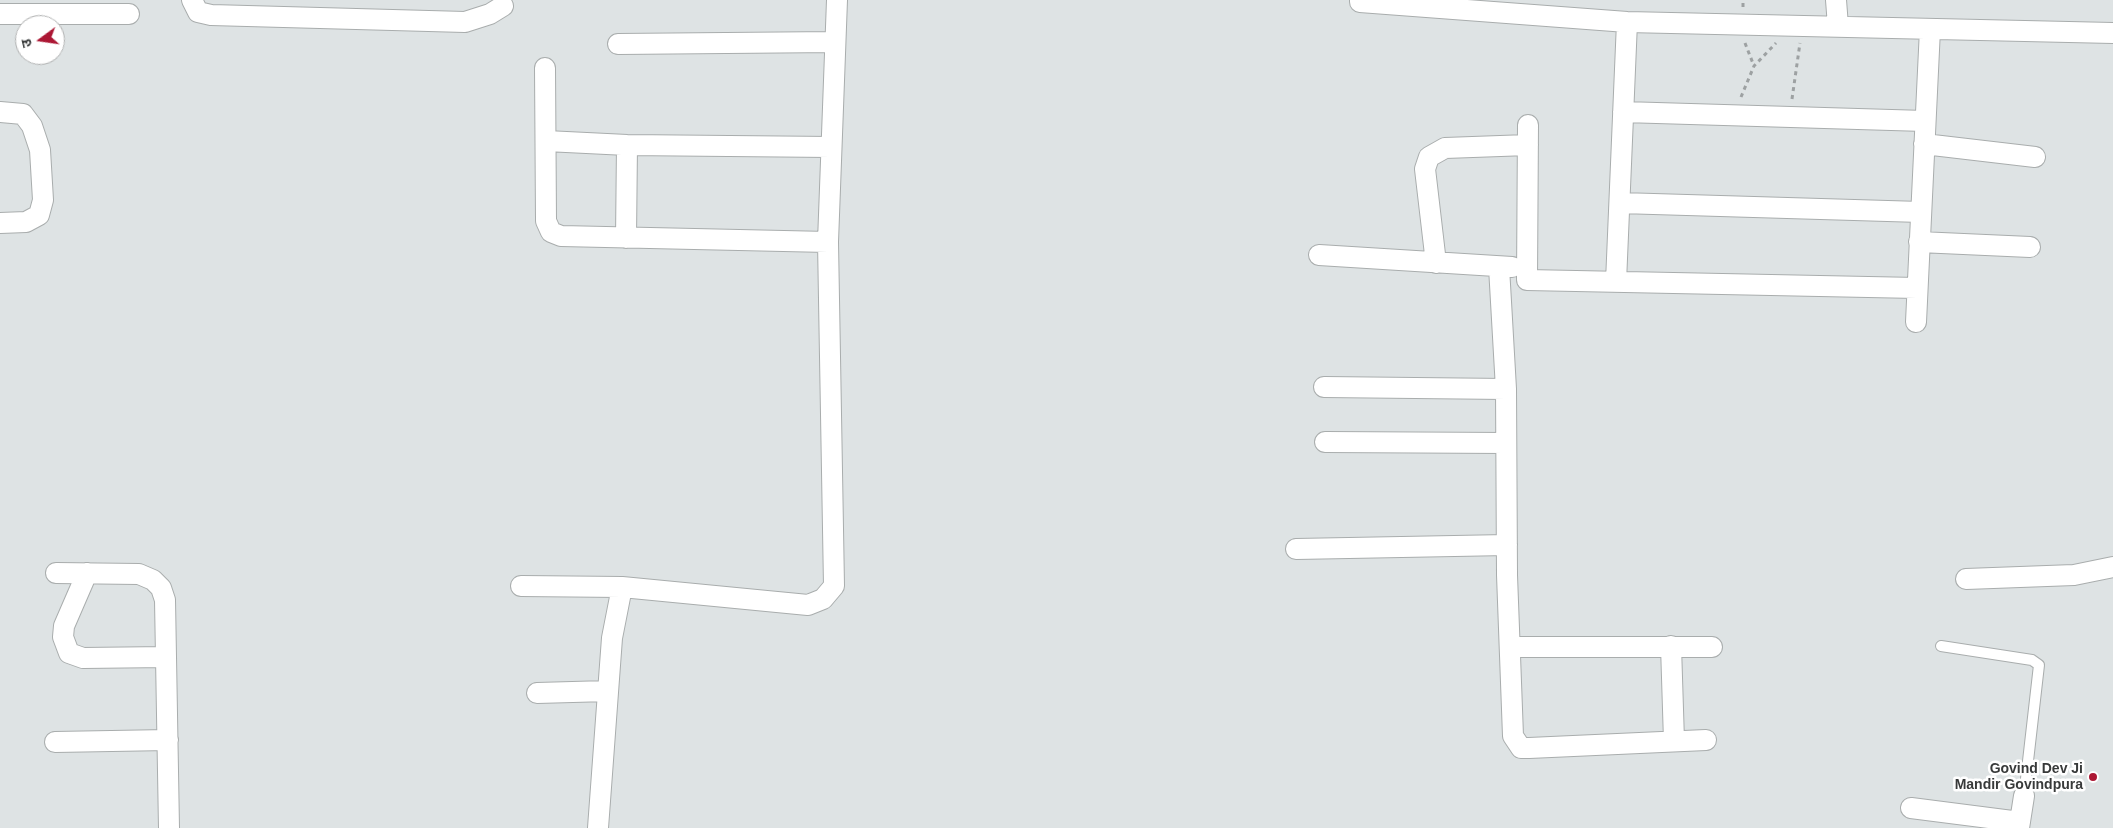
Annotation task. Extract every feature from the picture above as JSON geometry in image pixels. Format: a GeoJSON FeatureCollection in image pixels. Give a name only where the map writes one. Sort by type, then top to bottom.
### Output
{"type":"FeatureCollection","features":[{"type":"Feature","properties":{"kind":"street"},"geometry":{"type":"LineString","coordinates":[[192,0],[198,12],[210,16],[465,22],[490,14],[504,2]]}},
{"type":"Feature","properties":{"kind":"street"},"geometry":{"type":"LineString","coordinates":[[521,586],[622,587],[808,605],[823,600],[834,586],[828,242],[837,0]]}},
{"type":"Feature","properties":{"kind":"street"},"geometry":{"type":"LineString","coordinates":[[1360,0],[1360,2],[1567,9],[1627,22],[2113,33]]}},
{"type":"Feature","properties":{"kind":"street"},"geometry":{"type":"LineString","coordinates":[[1836,0],[1838,26]]}},
{"type":"Feature","properties":{"kind":"street"},"geometry":{"type":"LineString","coordinates":[[0,14],[129,14]]}},
{"type":"Feature","properties":{"kind":"street"},"geometry":{"type":"LineString","coordinates":[[1616,282],[1627,22]]}},
{"type":"Feature","properties":{"kind":"street"},"geometry":{"type":"LineString","coordinates":[[1916,322],[1916,288],[1930,29]]}},
{"type":"Feature","properties":{"kind":"street"},"geometry":{"type":"LineString","coordinates":[[618,44],[834,42]]}},
{"type":"Feature","properties":{"kind":"street"},"geometry":{"type":"LineString","coordinates":[[545,68],[546,221],[551,232],[561,236],[828,242]]}},
{"type":"Feature","properties":{"kind":"street"},"geometry":{"type":"LineString","coordinates":[[0,112],[23,114],[32,126],[40,150],[42,200],[39,215],[26,222],[0,222]]}},
{"type":"Feature","properties":{"kind":"street"},"geometry":{"type":"LineString","coordinates":[[1623,112],[1925,121]]}},
{"type":"Feature","properties":{"kind":"street"},"geometry":{"type":"LineString","coordinates":[[1436,263],[1425,169],[1429,157],[1446,148],[1528,135],[1527,280],[1916,288]]}},
{"type":"Feature","properties":{"kind":"street"},"geometry":{"type":"LineString","coordinates":[[546,141],[627,145],[831,147]]}},
{"type":"Feature","properties":{"kind":"street"},"geometry":{"type":"LineString","coordinates":[[1924,144],[2036,157]]}},
{"type":"Feature","properties":{"kind":"street"},"geometry":{"type":"LineString","coordinates":[[626,238],[627,145]]}},
{"type":"Feature","properties":{"kind":"street"},"geometry":{"type":"LineString","coordinates":[[1620,202],[1921,212]]}},
{"type":"Feature","properties":{"kind":"street"},"geometry":{"type":"LineString","coordinates":[[1919,242],[2030,247]]}},
{"type":"Feature","properties":{"kind":"street"},"geometry":{"type":"LineString","coordinates":[[1319,255],[1499,267],[1527,266]]}},
{"type":"Feature","properties":{"kind":"street"},"geometry":{"type":"LineString","coordinates":[[1499,267],[1506,389],[1507,545],[1513,736],[1521,748],[1706,740]]}},
{"type":"Feature","properties":{"kind":"street"},"geometry":{"type":"LineString","coordinates":[[1324,387],[1506,389]]}},
{"type":"Feature","properties":{"kind":"street"},"geometry":{"type":"LineString","coordinates":[[1325,442],[1506,443]]}},
{"type":"Feature","properties":{"kind":"street"},"geometry":{"type":"LineString","coordinates":[[1296,550],[1507,545]]}},
{"type":"Feature","properties":{"kind":"street"},"geometry":{"type":"LineString","coordinates":[[1966,579],[2074,575],[2113,567]]}},
{"type":"Feature","properties":{"kind":"street"},"geometry":{"type":"LineString","coordinates":[[56,573],[139,574],[157,584],[165,600],[169,828]]}},
{"type":"Feature","properties":{"kind":"street"},"geometry":{"type":"LineString","coordinates":[[87,574],[64,626],[62,637],[69,653],[82,658],[166,657]]}},
{"type":"Feature","properties":{"kind":"street"},"geometry":{"type":"LineString","coordinates":[[598,828],[612,638],[622,587]]}},
{"type":"Feature","properties":{"kind":"street"},"geometry":{"type":"LineString","coordinates":[[1671,646],[1674,741]]}},
{"type":"Feature","properties":{"kind":"street"},"geometry":{"type":"LineString","coordinates":[[1510,647],[1712,647]]}},
{"type":"Feature","properties":{"kind":"street"},"geometry":{"type":"LineString","coordinates":[[537,693],[608,692]]}},
{"type":"Feature","properties":{"kind":"street"},"geometry":{"type":"LineString","coordinates":[[55,742],[168,740]]}},
{"type":"Feature","properties":{"kind":"street"},"geometry":{"type":"LineString","coordinates":[[1911,808],[2019,825],[2024,796]]}},
{"type":"Feature","properties":{"kind":"lane"},"geometry":{"type":"LineString","coordinates":[[1941,646],[2032,660],[2039,665],[2024,796]]}},
{"type":"Feature","properties":{"kind":"path"},"geometry":{"type":"LineString","coordinates":[[1733,115],[1754,66],[1775,44],[1802,26]]}},
{"type":"Feature","properties":{"kind":"path"},"geometry":{"type":"LineString","coordinates":[[1789,117],[1802,26]]}},
{"type":"Feature","properties":{"kind":"place","name":"Govind Dev Ji Mandir Govindpura"},"geometry":{"type":"Point","coordinates":[2093,777]}}]}
